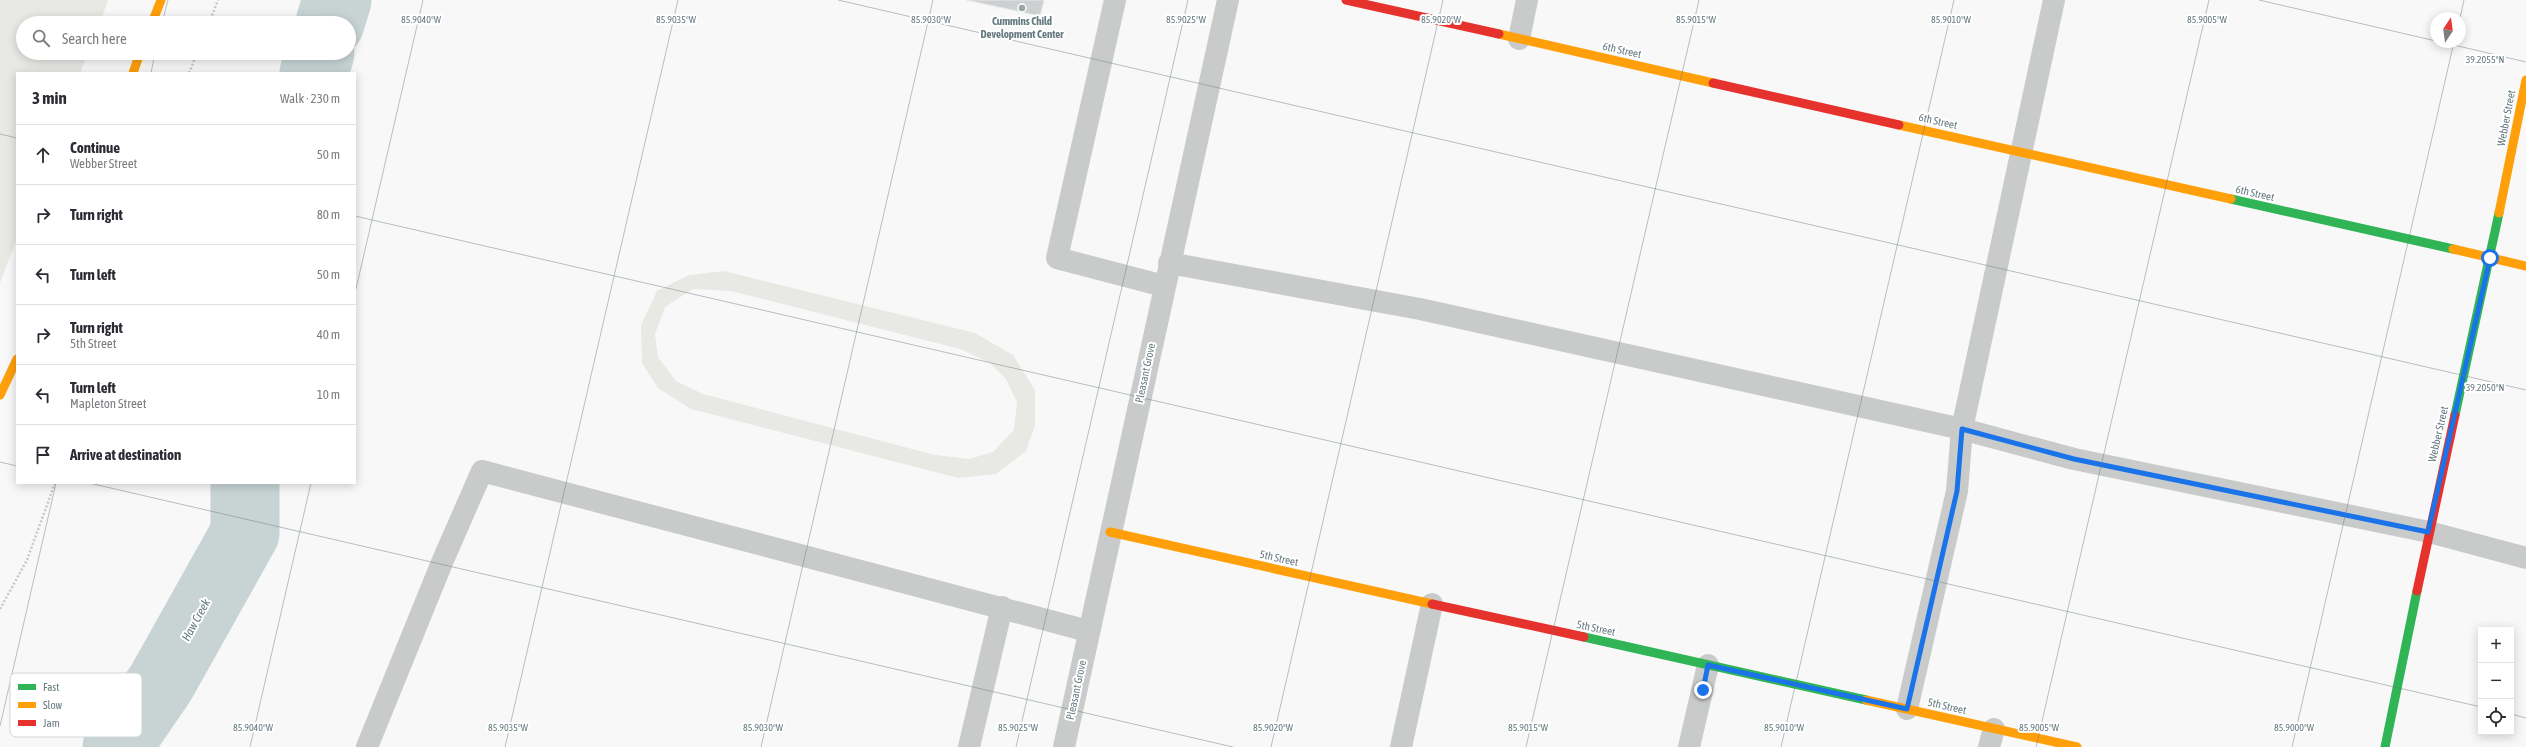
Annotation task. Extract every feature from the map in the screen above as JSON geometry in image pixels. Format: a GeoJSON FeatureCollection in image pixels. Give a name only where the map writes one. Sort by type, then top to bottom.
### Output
{"type":"FeatureCollection","features":[{"type":"Feature","properties":{"kind":"street"},"geometry":{"type":"LineString","coordinates":[[155,16],[161,0]]}},
{"type":"Feature","properties":{"kind":"street"},"geometry":{"type":"LineString","coordinates":[[1116,0],[1057,258],[1164,286]]}},
{"type":"Feature","properties":{"kind":"street","name":"Pleasant Grove"},"geometry":{"type":"LineString","coordinates":[[1064,747],[1088,631],[1228,0]]}},
{"type":"Feature","properties":{"kind":"street","name":"6th Street"},"geometry":{"type":"LineString","coordinates":[[1346,0],[2526,266]]}},
{"type":"Feature","properties":{"kind":"street"},"geometry":{"type":"LineString","coordinates":[[1519,39],[1527,0]]}},
{"type":"Feature","properties":{"kind":"street"},"geometry":{"type":"LineString","coordinates":[[1907,709],[1957,491],[1962,429],[2054,0]]}},
{"type":"Feature","properties":{"kind":"street"},"geometry":{"type":"LineString","coordinates":[[133,72],[138,60]]}},
{"type":"Feature","properties":{"kind":"street","name":"Webber Street"},"geometry":{"type":"LineString","coordinates":[[2385,747],[2428,532],[2490,258],[2526,80]]}},
{"type":"Feature","properties":{"kind":"street"},"geometry":{"type":"LineString","coordinates":[[1169,263],[1420,310],[1962,429],[2074,459],[2428,532],[2526,558]]}},
{"type":"Feature","properties":{"kind":"street"},"geometry":{"type":"LineString","coordinates":[[0,395],[16,360]]}},
{"type":"Feature","properties":{"kind":"street"},"geometry":{"type":"LineString","coordinates":[[367,747],[443,560],[482,472],[1002,607],[1088,631]]}},
{"type":"Feature","properties":{"kind":"street","name":"5th Street"},"geometry":{"type":"LineString","coordinates":[[1110,532],[1907,709],[1991,738],[2077,747]]}},
{"type":"Feature","properties":{"kind":"street"},"geometry":{"type":"LineString","coordinates":[[1401,747],[1432,604]]}},
{"type":"Feature","properties":{"kind":"street"},"geometry":{"type":"LineString","coordinates":[[969,747],[1002,607]]}},
{"type":"Feature","properties":{"kind":"street"},"geometry":{"type":"LineString","coordinates":[[1689,747],[1708,665]]}},
{"type":"Feature","properties":{"kind":"path"},"geometry":{"type":"LineString","coordinates":[[212,16],[218,0]]}},
{"type":"Feature","properties":{"kind":"path"},"geometry":{"type":"LineString","coordinates":[[189,72],[194,60]]}},
{"type":"Feature","properties":{"kind":"path"},"geometry":{"type":"LineString","coordinates":[[0,608],[27,560],[55,484]]}},
{"type":"Feature","properties":{"kind":"shaded area"},"geometry":{"type":"Polygon","coordinates":[[[0,0],[108,0],[102,16],[16,16],[16,60],[85,60],[80,72],[16,72],[16,241],[0,283],[0,0]]]}},
{"type":"Feature","properties":{"kind":"shaded area"},"geometry":{"type":"Polygon","coordinates":[[[724,271],[975,333],[1013,355],[1035,390],[1035,425],[1026,451],[996,474],[958,478],[691,409],[658,388],[642,363],[641,325],[657,291],[689,275],[724,271]],[[693,289],[665,307],[655,334],[658,357],[676,381],[703,394],[935,455],[969,459],[993,452],[1014,430],[1017,402],[1006,379],[990,363],[960,349],[731,291],[693,289]]]}},
{"type":"Feature","properties":{"kind":"building","name":"Cummins Child Development Center"},"geometry":{"type":"Polygon","coordinates":[[[966,0],[1044,0],[1040,16],[966,0]]]}},
{"type":"Feature","properties":{"kind":"waterway","name":"Haw Creek"},"geometry":{"type":"LineString","coordinates":[[332,16],[337,0]]}},
{"type":"Feature","properties":{"kind":"waterway","name":"Haw Creek"},"geometry":{"type":"LineString","coordinates":[[314,72],[318,60]]}},
{"type":"Feature","properties":{"kind":"waterway","name":"Haw Creek"},"geometry":{"type":"LineString","coordinates":[[142,711],[161,683],[245,533],[245,484]]}},
{"type":"Feature","properties":{"kind":"waterway","name":"Haw Creek"},"geometry":{"type":"LineString","coordinates":[[117,747],[124,737]]}},
{"type":"Feature","properties":{"kind":"traffic: fast"},"geometry":{"type":"LineString","coordinates":[[2231,199],[2453,249]]}},
{"type":"Feature","properties":{"kind":"traffic: fast"},"geometry":{"type":"LineString","coordinates":[[2455,415],[2499,213]]}},
{"type":"Feature","properties":{"kind":"traffic: fast"},"geometry":{"type":"LineString","coordinates":[[2385,747],[2417,591]]}},
{"type":"Feature","properties":{"kind":"traffic: fast"},"geometry":{"type":"LineString","coordinates":[[1584,637],[1866,700]]}},
{"type":"Feature","properties":{"kind":"traffic: slow"},"geometry":{"type":"LineString","coordinates":[[155,16],[161,0]]}},
{"type":"Feature","properties":{"kind":"traffic: slow"},"geometry":{"type":"LineString","coordinates":[[1499,34],[1713,83]]}},
{"type":"Feature","properties":{"kind":"traffic: slow"},"geometry":{"type":"LineString","coordinates":[[133,72],[138,60]]}},
{"type":"Feature","properties":{"kind":"traffic: slow"},"geometry":{"type":"LineString","coordinates":[[2499,213],[2526,80]]}},
{"type":"Feature","properties":{"kind":"traffic: slow"},"geometry":{"type":"LineString","coordinates":[[1899,125],[2231,199]]}},
{"type":"Feature","properties":{"kind":"traffic: slow"},"geometry":{"type":"LineString","coordinates":[[2453,249],[2526,266]]}},
{"type":"Feature","properties":{"kind":"traffic: slow"},"geometry":{"type":"LineString","coordinates":[[0,395],[16,361]]}},
{"type":"Feature","properties":{"kind":"traffic: slow"},"geometry":{"type":"LineString","coordinates":[[1110,532],[1432,604]]}},
{"type":"Feature","properties":{"kind":"traffic: slow"},"geometry":{"type":"LineString","coordinates":[[1866,700],[2077,747]]}},
{"type":"Feature","properties":{"kind":"traffic: jam"},"geometry":{"type":"LineString","coordinates":[[1346,0],[1499,34]]}},
{"type":"Feature","properties":{"kind":"traffic: jam"},"geometry":{"type":"LineString","coordinates":[[1713,83],[1899,125]]}},
{"type":"Feature","properties":{"kind":"traffic: jam"},"geometry":{"type":"LineString","coordinates":[[2417,591],[2455,415]]}},
{"type":"Feature","properties":{"kind":"traffic: jam"},"geometry":{"type":"LineString","coordinates":[[1432,604],[1584,637]]}},
{"type":"Feature","properties":{"kind":"place","name":"Cummins Child Development Center"},"geometry":{"type":"Point","coordinates":[1022,8]}},
{"type":"Feature","properties":{"kind":"route"},"geometry":{"type":"LineString","coordinates":[[1703,690],[1708,665],[1907,709],[1957,491],[1962,429],[2074,459],[2428,532],[2490,258]]}}]}
